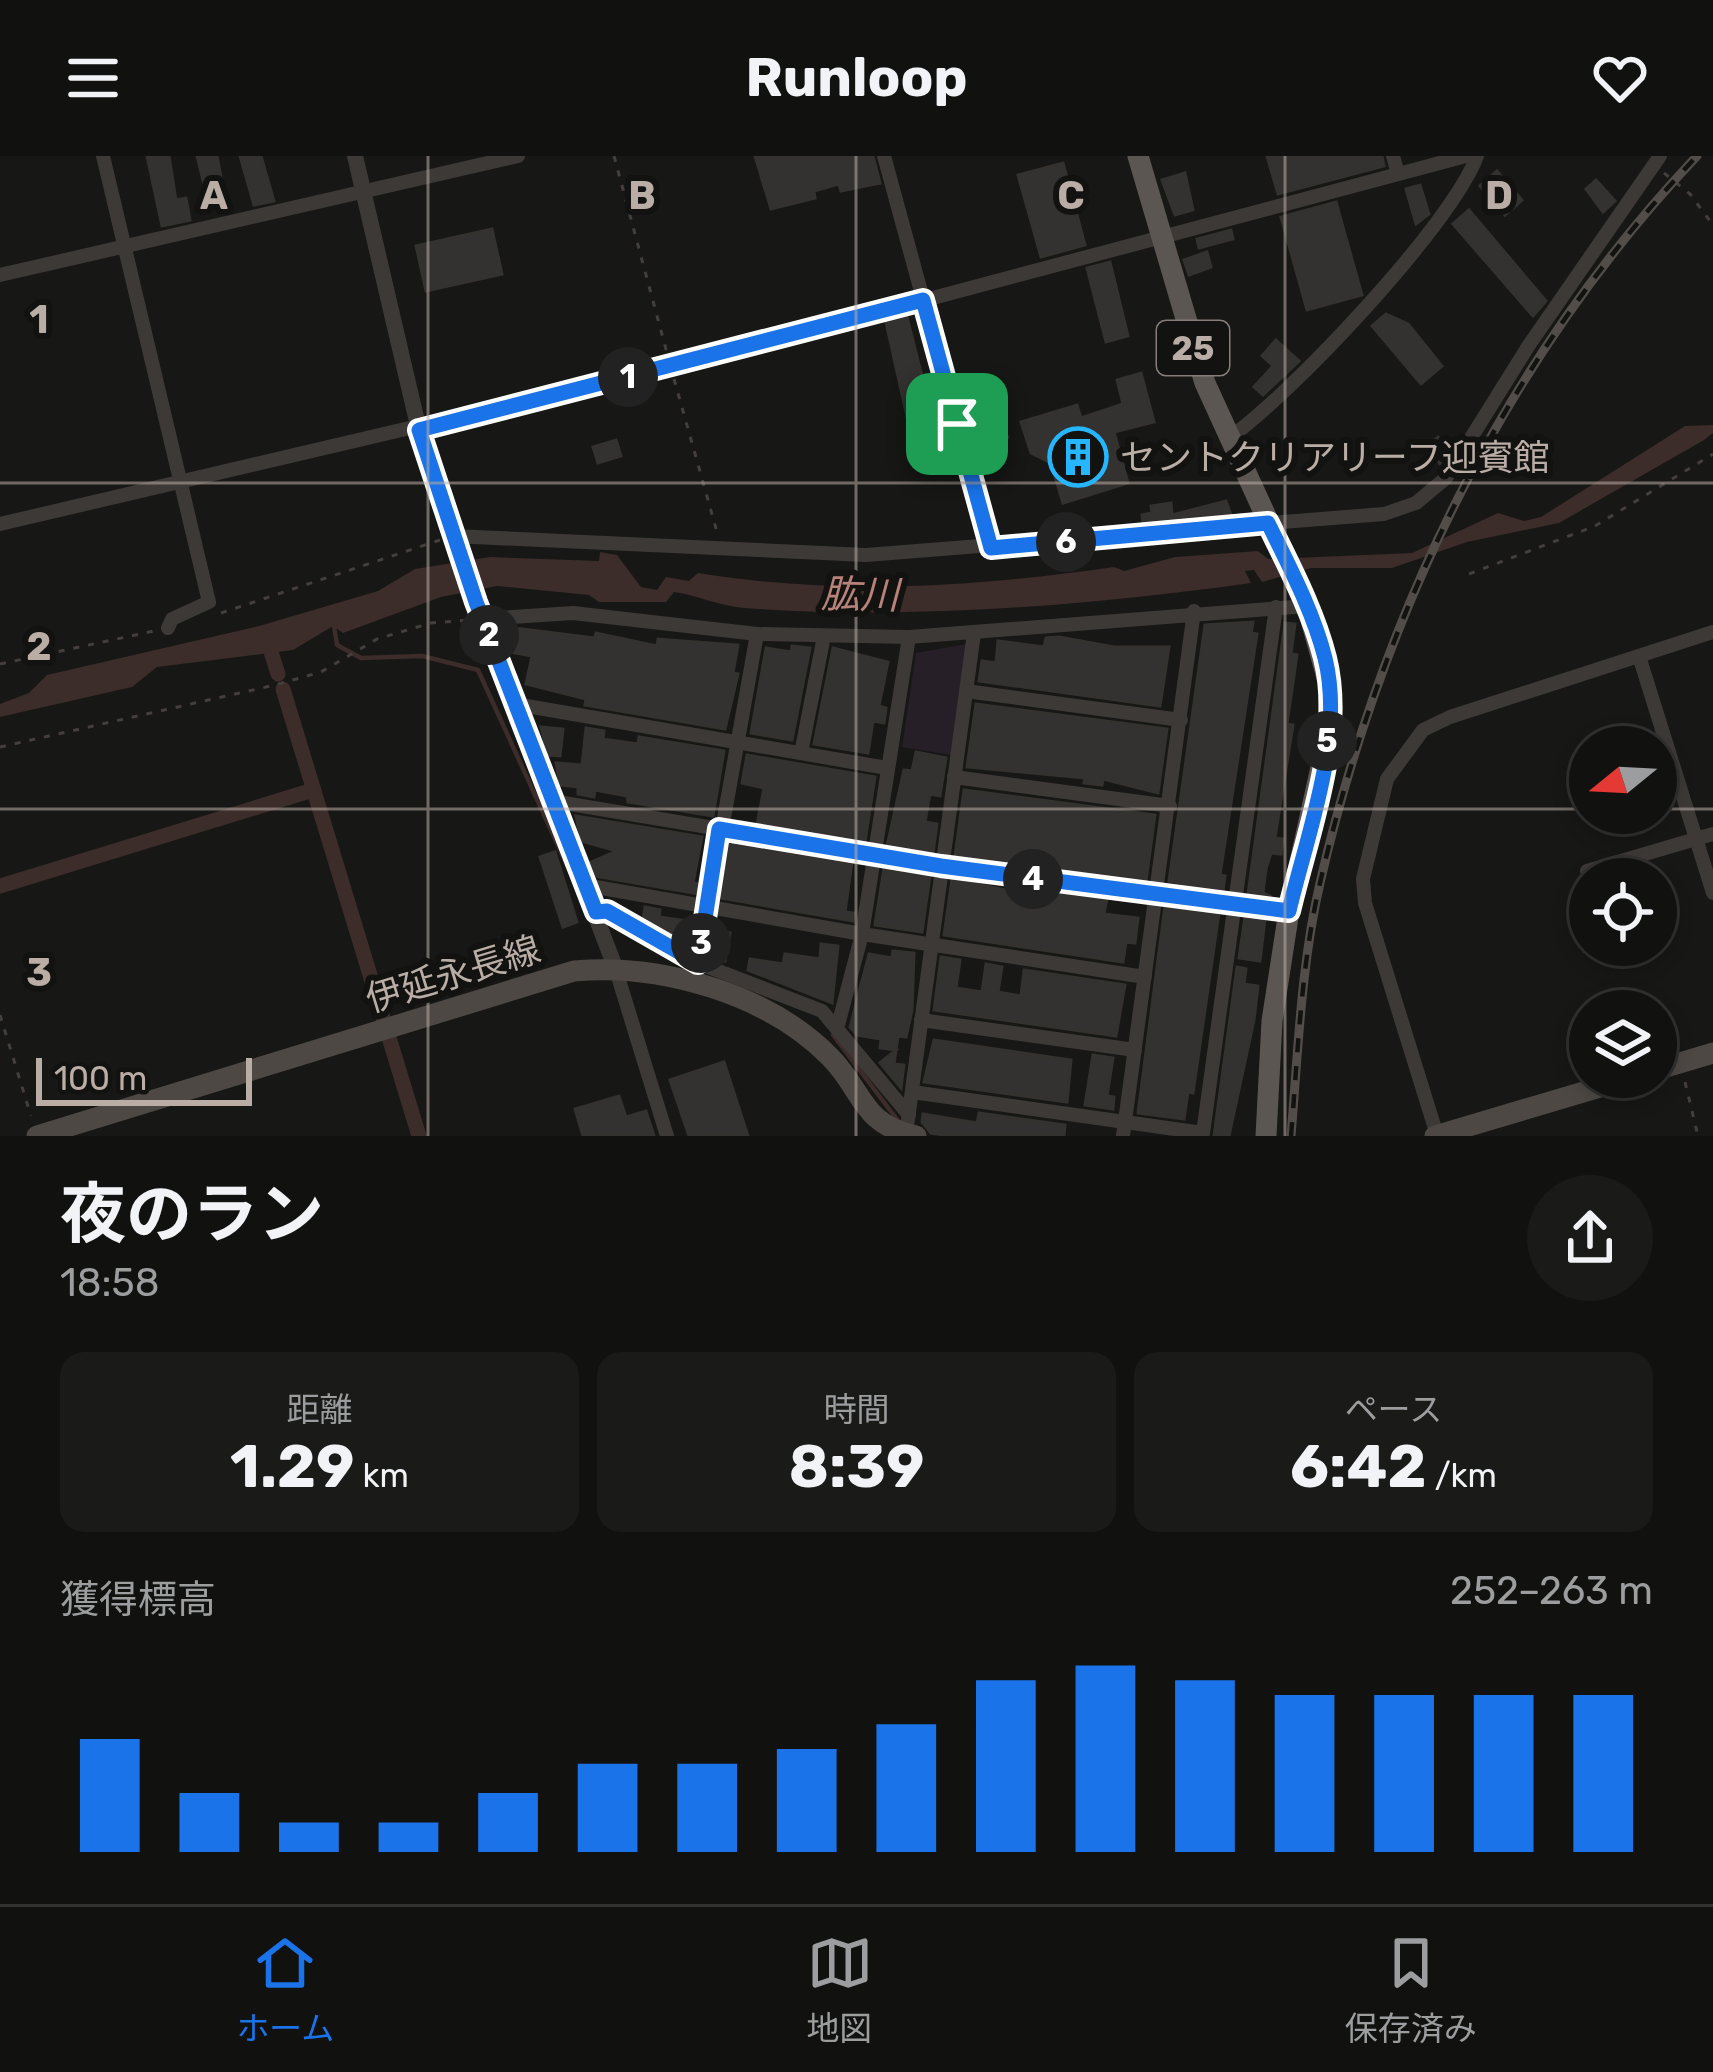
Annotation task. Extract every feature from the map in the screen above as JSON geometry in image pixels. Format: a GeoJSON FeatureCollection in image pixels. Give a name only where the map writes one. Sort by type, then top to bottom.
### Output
{"type":"FeatureCollection","features":[{"type":"Feature","properties":{"kind":"main road","name":"25"},"geometry":{"type":"LineString","coordinates":[[1138,156],[1187,331],[1228,438],[1305,600],[1325,658],[1330,703],[1272,1021],[1266,1136]]}},
{"type":"Feature","properties":{"kind":"main road","name":"伊延永長線"},"geometry":{"type":"LineString","coordinates":[[37,1136],[574,970],[615,967],[663,975],[788,1021],[836,1064],[868,1114],[910,1128]]}},
{"type":"Feature","properties":{"kind":"main road"},"geometry":{"type":"LineString","coordinates":[[1677,1064],[1713,1053]]}},
{"type":"Feature","properties":{"kind":"main road"},"geometry":{"type":"LineString","coordinates":[[1436,1136],[1569,1096]]}},
{"type":"Feature","properties":{"kind":"street"},"geometry":{"type":"LineString","coordinates":[[104,156],[209,602],[172,619],[168,628]]}},
{"type":"Feature","properties":{"kind":"street"},"geometry":{"type":"LineString","coordinates":[[355,156],[419,430],[453,540],[596,912],[667,1136]]}},
{"type":"Feature","properties":{"kind":"street"},"geometry":{"type":"LineString","coordinates":[[0,275],[518,156]]}},
{"type":"Feature","properties":{"kind":"street"},"geometry":{"type":"LineString","coordinates":[[884,156],[991,548]]}},
{"type":"Feature","properties":{"kind":"street"},"geometry":{"type":"LineString","coordinates":[[1394,156],[1399,174]]}},
{"type":"Feature","properties":{"kind":"street"},"geometry":{"type":"LineString","coordinates":[[0,524],[419,430],[1466,156]]}},
{"type":"Feature","properties":{"kind":"street"},"geometry":{"type":"LineString","coordinates":[[1228,438],[1283,395],[1416,246],[1477,156]]}},
{"type":"Feature","properties":{"kind":"street"},"geometry":{"type":"LineString","coordinates":[[453,540],[866,555],[1270,527],[1384,514],[1433,491],[1656,160]]}},
{"type":"Feature","properties":{"kind":"street"},"geometry":{"type":"LineString","coordinates":[[479,610],[573,614],[757,634],[909,638],[1136,622],[1150,615],[1276,607],[1305,600]]}},
{"type":"Feature","properties":{"kind":"street"},"geometry":{"type":"LineString","coordinates":[[912,1092],[1124,1131],[1203,1133],[1276,607]]}},
{"type":"Feature","properties":{"kind":"street"},"geometry":{"type":"LineString","coordinates":[[1124,1131],[1194,611]]}},
{"type":"Feature","properties":{"kind":"street"},"geometry":{"type":"LineString","coordinates":[[1436,1136],[1365,903],[1366,850],[1387,779],[1423,730],[1450,717],[1713,632]]}},
{"type":"Feature","properties":{"kind":"street"},"geometry":{"type":"LineString","coordinates":[[910,1128],[974,633]]}},
{"type":"Feature","properties":{"kind":"street"},"geometry":{"type":"LineString","coordinates":[[698,963],[757,634]]}},
{"type":"Feature","properties":{"kind":"street"},"geometry":{"type":"LineString","coordinates":[[801,753],[824,635]]}},
{"type":"Feature","properties":{"kind":"street"},"geometry":{"type":"LineString","coordinates":[[837,1029],[862,934],[909,638]]}},
{"type":"Feature","properties":{"kind":"street"},"geometry":{"type":"LineString","coordinates":[[1639,656],[1705,836],[1713,893]]}},
{"type":"Feature","properties":{"kind":"street"},"geometry":{"type":"LineString","coordinates":[[966,691],[1181,720]]}},
{"type":"Feature","properties":{"kind":"street"},"geometry":{"type":"LineString","coordinates":[[515,704],[887,768]]}},
{"type":"Feature","properties":{"kind":"street"},"geometry":{"type":"LineString","coordinates":[[954,777],[1169,806]]}},
{"type":"Feature","properties":{"kind":"street"},"geometry":{"type":"LineString","coordinates":[[552,801],[872,856],[1289,911]]}},
{"type":"Feature","properties":{"kind":"street"},"geometry":{"type":"LineString","coordinates":[[1631,858],[1705,836]]}},
{"type":"Feature","properties":{"kind":"street"},"geometry":{"type":"LineString","coordinates":[[586,890],[596,887],[1145,977]]}},
{"type":"Feature","properties":{"kind":"street"},"geometry":{"type":"LineString","coordinates":[[596,912],[607,911],[698,963],[814,1006],[837,1029],[910,1128]]}},
{"type":"Feature","properties":{"kind":"street"},"geometry":{"type":"LineString","coordinates":[[921,1020],[1135,1050]]}},
{"type":"Feature","properties":{"kind":"path"},"geometry":{"type":"LineString","coordinates":[[614,156],[722,551]]}},
{"type":"Feature","properties":{"kind":"path"},"geometry":{"type":"LineString","coordinates":[[1656,160],[1713,225]]}},
{"type":"Feature","properties":{"kind":"path"},"geometry":{"type":"LineString","coordinates":[[1469,574],[1595,526],[1713,454]]}},
{"type":"Feature","properties":{"kind":"path"},"geometry":{"type":"LineString","coordinates":[[207,617],[453,540]]}},
{"type":"Feature","properties":{"kind":"path"},"geometry":{"type":"LineString","coordinates":[[0,747],[321,672],[377,639],[479,610]]}},
{"type":"Feature","properties":{"kind":"path"},"geometry":{"type":"LineString","coordinates":[[0,664],[168,628]]}},
{"type":"Feature","properties":{"kind":"path"},"geometry":{"type":"LineString","coordinates":[[0,1015],[37,1136]]}},
{"type":"Feature","properties":{"kind":"path"},"geometry":{"type":"LineString","coordinates":[[1681,1063],[1698,1136]]}},
{"type":"Feature","properties":{"kind":"shaded area"},"geometry":{"type":"Polygon","coordinates":[[[967,644],[951,755],[902,747],[916,653],[967,644]]]}},
{"type":"Feature","properties":{"kind":"water","name":"肱川"},"geometry":{"type":"Polygon","coordinates":[[[1713,425],[1713,433],[1704,440],[1559,523],[1467,542],[1392,568],[1311,568],[1262,582],[1254,570],[1245,571],[1251,583],[1189,591],[933,611],[744,608],[674,592],[666,602],[599,602],[589,595],[497,586],[441,597],[343,633],[333,626],[293,650],[157,667],[132,687],[0,717],[0,704],[29,693],[47,675],[259,626],[378,591],[415,569],[490,557],[599,561],[600,552],[617,555],[641,587],[657,590],[666,577],[689,581],[698,573],[803,585],[906,586],[1114,567],[1124,571],[1175,557],[1258,551],[1268,559],[1412,553],[1498,513],[1524,521],[1541,517],[1685,426],[1713,425]]]}},
{"type":"Feature","properties":{"kind":"building"},"geometry":{"type":"Polygon","coordinates":[[[147,156],[169,156],[176,200],[186,198],[190,220],[162,226],[147,156]]]}},
{"type":"Feature","properties":{"kind":"building"},"geometry":{"type":"Polygon","coordinates":[[[197,156],[217,156],[226,204],[210,209],[197,156]]]}},
{"type":"Feature","properties":{"kind":"building"},"geometry":{"type":"Polygon","coordinates":[[[240,156],[261,156],[274,201],[254,205],[240,156]]]}},
{"type":"Feature","properties":{"kind":"building"},"geometry":{"type":"Polygon","coordinates":[[[755,156],[873,156],[880,183],[841,191],[839,184],[814,191],[815,198],[771,209],[755,156]]]}},
{"type":"Feature","properties":{"kind":"building"},"geometry":{"type":"Polygon","coordinates":[[[1267,156],[1382,156],[1384,166],[1278,194],[1267,156]]]}},
{"type":"Feature","properties":{"kind":"building"},"geometry":{"type":"Polygon","coordinates":[[[1063,163],[1085,245],[1041,257],[1018,175],[1063,163]]]}},
{"type":"Feature","properties":{"kind":"building"},"geometry":{"type":"Polygon","coordinates":[[[1497,171],[1522,200],[1505,215],[1480,186],[1497,171]]]}},
{"type":"Feature","properties":{"kind":"building"},"geometry":{"type":"Polygon","coordinates":[[[1185,173],[1193,210],[1175,215],[1162,180],[1185,173]]]}},
{"type":"Feature","properties":{"kind":"building"},"geometry":{"type":"Polygon","coordinates":[[[1596,180],[1615,201],[1603,212],[1586,189],[1596,180]]]}},
{"type":"Feature","properties":{"kind":"building"},"geometry":{"type":"Polygon","coordinates":[[[1420,185],[1429,214],[1416,224],[1406,189],[1420,185]]]}},
{"type":"Feature","properties":{"kind":"building"},"geometry":{"type":"Polygon","coordinates":[[[1336,202],[1362,295],[1307,310],[1281,217],[1336,202]]]}},
{"type":"Feature","properties":{"kind":"building"},"geometry":{"type":"Polygon","coordinates":[[[1469,210],[1546,301],[1533,316],[1453,224],[1469,210]]]}},
{"type":"Feature","properties":{"kind":"building"},"geometry":{"type":"Polygon","coordinates":[[[492,229],[502,274],[426,291],[416,246],[492,229]]]}},
{"type":"Feature","properties":{"kind":"building"},"geometry":{"type":"Polygon","coordinates":[[[1231,230],[1233,239],[1199,248],[1197,239],[1231,230]]]}},
{"type":"Feature","properties":{"kind":"building"},"geometry":{"type":"Polygon","coordinates":[[[1207,252],[1211,267],[1189,275],[1184,260],[1207,252]]]}},
{"type":"Feature","properties":{"kind":"building"},"geometry":{"type":"Polygon","coordinates":[[[1110,262],[1128,336],[1106,342],[1087,268],[1110,262]]]}},
{"type":"Feature","properties":{"kind":"building"},"geometry":{"type":"Polygon","coordinates":[[[1386,314],[1408,324],[1442,366],[1421,384],[1372,326],[1386,314]]]}},
{"type":"Feature","properties":{"kind":"building"},"geometry":{"type":"Polygon","coordinates":[[[907,317],[933,420],[909,426],[886,322],[907,317]]]}},
{"type":"Feature","properties":{"kind":"building"},"geometry":{"type":"Polygon","coordinates":[[[1276,340],[1299,361],[1263,395],[1254,387],[1273,366],[1262,356],[1276,340]]]}},
{"type":"Feature","properties":{"kind":"building","name":"セントクリアリーフ迎賓館"},"geometry":{"type":"Polygon","coordinates":[[[1141,373],[1154,422],[1114,432],[1128,483],[1063,503],[1051,463],[1031,453],[1021,422],[1077,405],[1081,418],[1123,404],[1117,380],[1141,373]]]}},
{"type":"Feature","properties":{"kind":"building"},"geometry":{"type":"Polygon","coordinates":[[[980,420],[1008,437],[997,455],[973,440],[980,420]]]}},
{"type":"Feature","properties":{"kind":"building"},"geometry":{"type":"Polygon","coordinates":[[[1438,437],[1450,451],[1441,465],[1426,447],[1438,437]]]}},
{"type":"Feature","properties":{"kind":"building"},"geometry":{"type":"Polygon","coordinates":[[[616,440],[621,456],[598,463],[593,447],[616,440]]]}},
{"type":"Feature","properties":{"kind":"building"},"geometry":{"type":"Polygon","coordinates":[[[1226,501],[1231,515],[1143,522],[1142,515],[1152,513],[1151,506],[1171,503],[1172,515],[1226,501]]]}},
{"type":"Feature","properties":{"kind":"building"},"geometry":{"type":"Polygon","coordinates":[[[1253,622],[1251,633],[1257,634],[1220,875],[1225,876],[1223,891],[1169,881],[1205,625],[1253,622]]]}},
{"type":"Feature","properties":{"kind":"building"},"geometry":{"type":"Polygon","coordinates":[[[1285,623],[1295,624],[1291,654],[1297,655],[1287,724],[1293,725],[1275,838],[1283,839],[1281,854],[1271,853],[1263,893],[1272,897],[1248,894],[1285,623]]]}},
{"type":"Feature","properties":{"kind":"building"},"geometry":{"type":"Polygon","coordinates":[[[514,628],[595,638],[596,633],[657,646],[658,639],[738,645],[733,673],[738,674],[725,729],[585,705],[586,699],[526,684],[532,656],[510,652],[514,628]]]}},
{"type":"Feature","properties":{"kind":"building"},"geometry":{"type":"Polygon","coordinates":[[[1046,638],[1114,647],[1169,647],[1160,706],[979,681],[982,661],[996,663],[998,641],[1044,647],[1046,638]]]}},
{"type":"Feature","properties":{"kind":"building"},"geometry":{"type":"Polygon","coordinates":[[[792,646],[810,648],[792,740],[751,733],[766,648],[791,652],[792,646]]]}},
{"type":"Feature","properties":{"kind":"building"},"geometry":{"type":"Polygon","coordinates":[[[833,648],[888,662],[879,706],[886,708],[884,723],[873,721],[868,753],[814,744],[833,648]]]}},
{"type":"Feature","properties":{"kind":"building"},"geometry":{"type":"Polygon","coordinates":[[[976,704],[1167,729],[1158,793],[1103,779],[1102,785],[1084,783],[1085,778],[967,767],[976,704]]]}},
{"type":"Feature","properties":{"kind":"building"},"geometry":{"type":"Polygon","coordinates":[[[541,727],[563,729],[560,756],[548,755],[541,727]]]}},
{"type":"Feature","properties":{"kind":"building"},"geometry":{"type":"Polygon","coordinates":[[[586,728],[604,731],[603,739],[638,744],[639,737],[724,751],[713,816],[628,802],[627,796],[595,790],[594,797],[578,794],[578,787],[560,785],[556,763],[582,765],[586,728]]]}},
{"type":"Feature","properties":{"kind":"building"},"geometry":{"type":"Polygon","coordinates":[[[916,752],[946,758],[940,796],[930,794],[925,822],[937,824],[933,853],[887,846],[904,770],[912,771],[916,752]]]}},
{"type":"Feature","properties":{"kind":"building"},"geometry":{"type":"Polygon","coordinates":[[[747,755],[875,777],[865,842],[757,824],[764,788],[742,783],[747,755]]]}},
{"type":"Feature","properties":{"kind":"building"},"geometry":{"type":"Polygon","coordinates":[[[964,790],[1155,815],[1146,881],[955,856],[964,790]]]}},
{"type":"Feature","properties":{"kind":"building"},"geometry":{"type":"Polygon","coordinates":[[[576,816],[702,837],[693,883],[701,884],[699,894],[594,876],[589,863],[617,851],[581,841],[576,816]]]}},
{"type":"Feature","properties":{"kind":"building"},"geometry":{"type":"Polygon","coordinates":[[[731,842],[852,862],[845,912],[854,913],[853,921],[721,898],[731,842]]]}},
{"type":"Feature","properties":{"kind":"building"},"geometry":{"type":"Polygon","coordinates":[[[555,852],[577,922],[563,927],[540,857],[555,852]]]}},
{"type":"Feature","properties":{"kind":"building"},"geometry":{"type":"Polygon","coordinates":[[[884,868],[930,876],[922,932],[875,925],[884,868]]]}},
{"type":"Feature","properties":{"kind":"building"},"geometry":{"type":"Polygon","coordinates":[[[952,879],[1015,892],[1016,887],[1107,899],[1104,914],[1138,918],[1135,943],[1126,942],[1123,962],[944,935],[952,879]]]}},
{"type":"Feature","properties":{"kind":"building"},"geometry":{"type":"Polygon","coordinates":[[[1165,906],[1219,913],[1193,1093],[1188,1092],[1184,1119],[1138,1113],[1165,906]]]}},
{"type":"Feature","properties":{"kind":"building"},"geometry":{"type":"Polygon","coordinates":[[[645,907],[660,910],[659,917],[688,921],[685,943],[643,919],[645,907]]]}},
{"type":"Feature","properties":{"kind":"building"},"geometry":{"type":"Polygon","coordinates":[[[1245,917],[1265,919],[1260,961],[1239,958],[1245,917]]]}},
{"type":"Feature","properties":{"kind":"building"},"geometry":{"type":"Polygon","coordinates":[[[715,930],[730,933],[725,961],[711,956],[715,930]]]}},
{"type":"Feature","properties":{"kind":"building"},"geometry":{"type":"Polygon","coordinates":[[[821,944],[838,946],[832,1003],[748,970],[750,959],[783,964],[785,954],[820,959],[821,944]]]}},
{"type":"Feature","properties":{"kind":"building"},"geometry":{"type":"Polygon","coordinates":[[[893,951],[914,953],[912,1010],[906,1037],[898,1036],[896,1050],[880,1048],[881,1039],[857,1035],[850,1027],[869,954],[892,958],[893,951]]]}},
{"type":"Feature","properties":{"kind":"building"},"geometry":{"type":"Polygon","coordinates":[[[941,957],[960,960],[956,988],[982,992],[986,964],[1002,967],[998,992],[1021,996],[1024,970],[1125,985],[1116,1036],[934,1010],[941,957]]]}},
{"type":"Feature","properties":{"kind":"building"},"geometry":{"type":"Polygon","coordinates":[[[1237,967],[1246,969],[1244,984],[1258,986],[1254,1020],[1229,1136],[1214,1136],[1237,967]]]}},
{"type":"Feature","properties":{"kind":"building"},"geometry":{"type":"Polygon","coordinates":[[[934,1040],[1071,1060],[1067,1102],[924,1082],[934,1040]]]}},
{"type":"Feature","properties":{"kind":"building"},"geometry":{"type":"Polygon","coordinates":[[[896,1050],[894,1064],[904,1065],[901,1088],[880,1063],[896,1050]]]}},
{"type":"Feature","properties":{"kind":"building"},"geometry":{"type":"Polygon","coordinates":[[[1093,1055],[1113,1058],[1107,1096],[1114,1097],[1113,1109],[1085,1105],[1093,1055]]]}},
{"type":"Feature","properties":{"kind":"building"},"geometry":{"type":"Polygon","coordinates":[[[724,1062],[748,1136],[689,1136],[670,1080],[724,1062]]]}},
{"type":"Feature","properties":{"kind":"building"},"geometry":{"type":"Polygon","coordinates":[[[619,1096],[626,1117],[646,1111],[654,1136],[583,1136],[575,1109],[619,1096]]]}},
{"type":"Feature","properties":{"kind":"building"},"geometry":{"type":"Polygon","coordinates":[[[979,1113],[1065,1125],[1064,1136],[950,1136],[931,1133],[922,1122],[923,1114],[977,1123],[979,1113]]]}},
{"type":"Feature","properties":{"kind":"waterway"},"geometry":{"type":"LineString","coordinates":[[334,626],[337,645],[361,658],[422,656],[478,670],[571,874]]}},
{"type":"Feature","properties":{"kind":"waterway"},"geometry":{"type":"LineString","coordinates":[[266,636],[278,674]]}},
{"type":"Feature","properties":{"kind":"waterway"},"geometry":{"type":"LineString","coordinates":[[283,689],[419,1136]]}},
{"type":"Feature","properties":{"kind":"waterway"},"geometry":{"type":"LineString","coordinates":[[0,886],[313,790]]}},
{"type":"Feature","properties":{"kind":"waterway"},"geometry":{"type":"LineString","coordinates":[[614,922],[702,975]]}},
{"type":"Feature","properties":{"kind":"waterway"},"geometry":{"type":"LineString","coordinates":[[833,1035],[899,1122]]}},
{"type":"Feature","properties":{"kind":"railway"},"geometry":{"type":"LineString","coordinates":[[1291,1136],[1304,977],[1320,883],[1378,684],[1416,588],[1460,494],[1566,317],[1697,156]]}},
{"type":"Feature","properties":{"kind":"place","name":"セントクリアリーフ迎賓館"},"geometry":{"type":"Point","coordinates":[1078,457]}},
{"type":"Feature","properties":{"kind":"route"},"geometry":{"type":"LineString","coordinates":[[923,300],[957,424],[991,548],[1268,523],[1307,606],[1325,658],[1330,703],[1328,736],[1289,911],[941,866],[719,829],[698,963],[607,911],[596,912],[454,543],[419,430],[923,300]]}}]}
